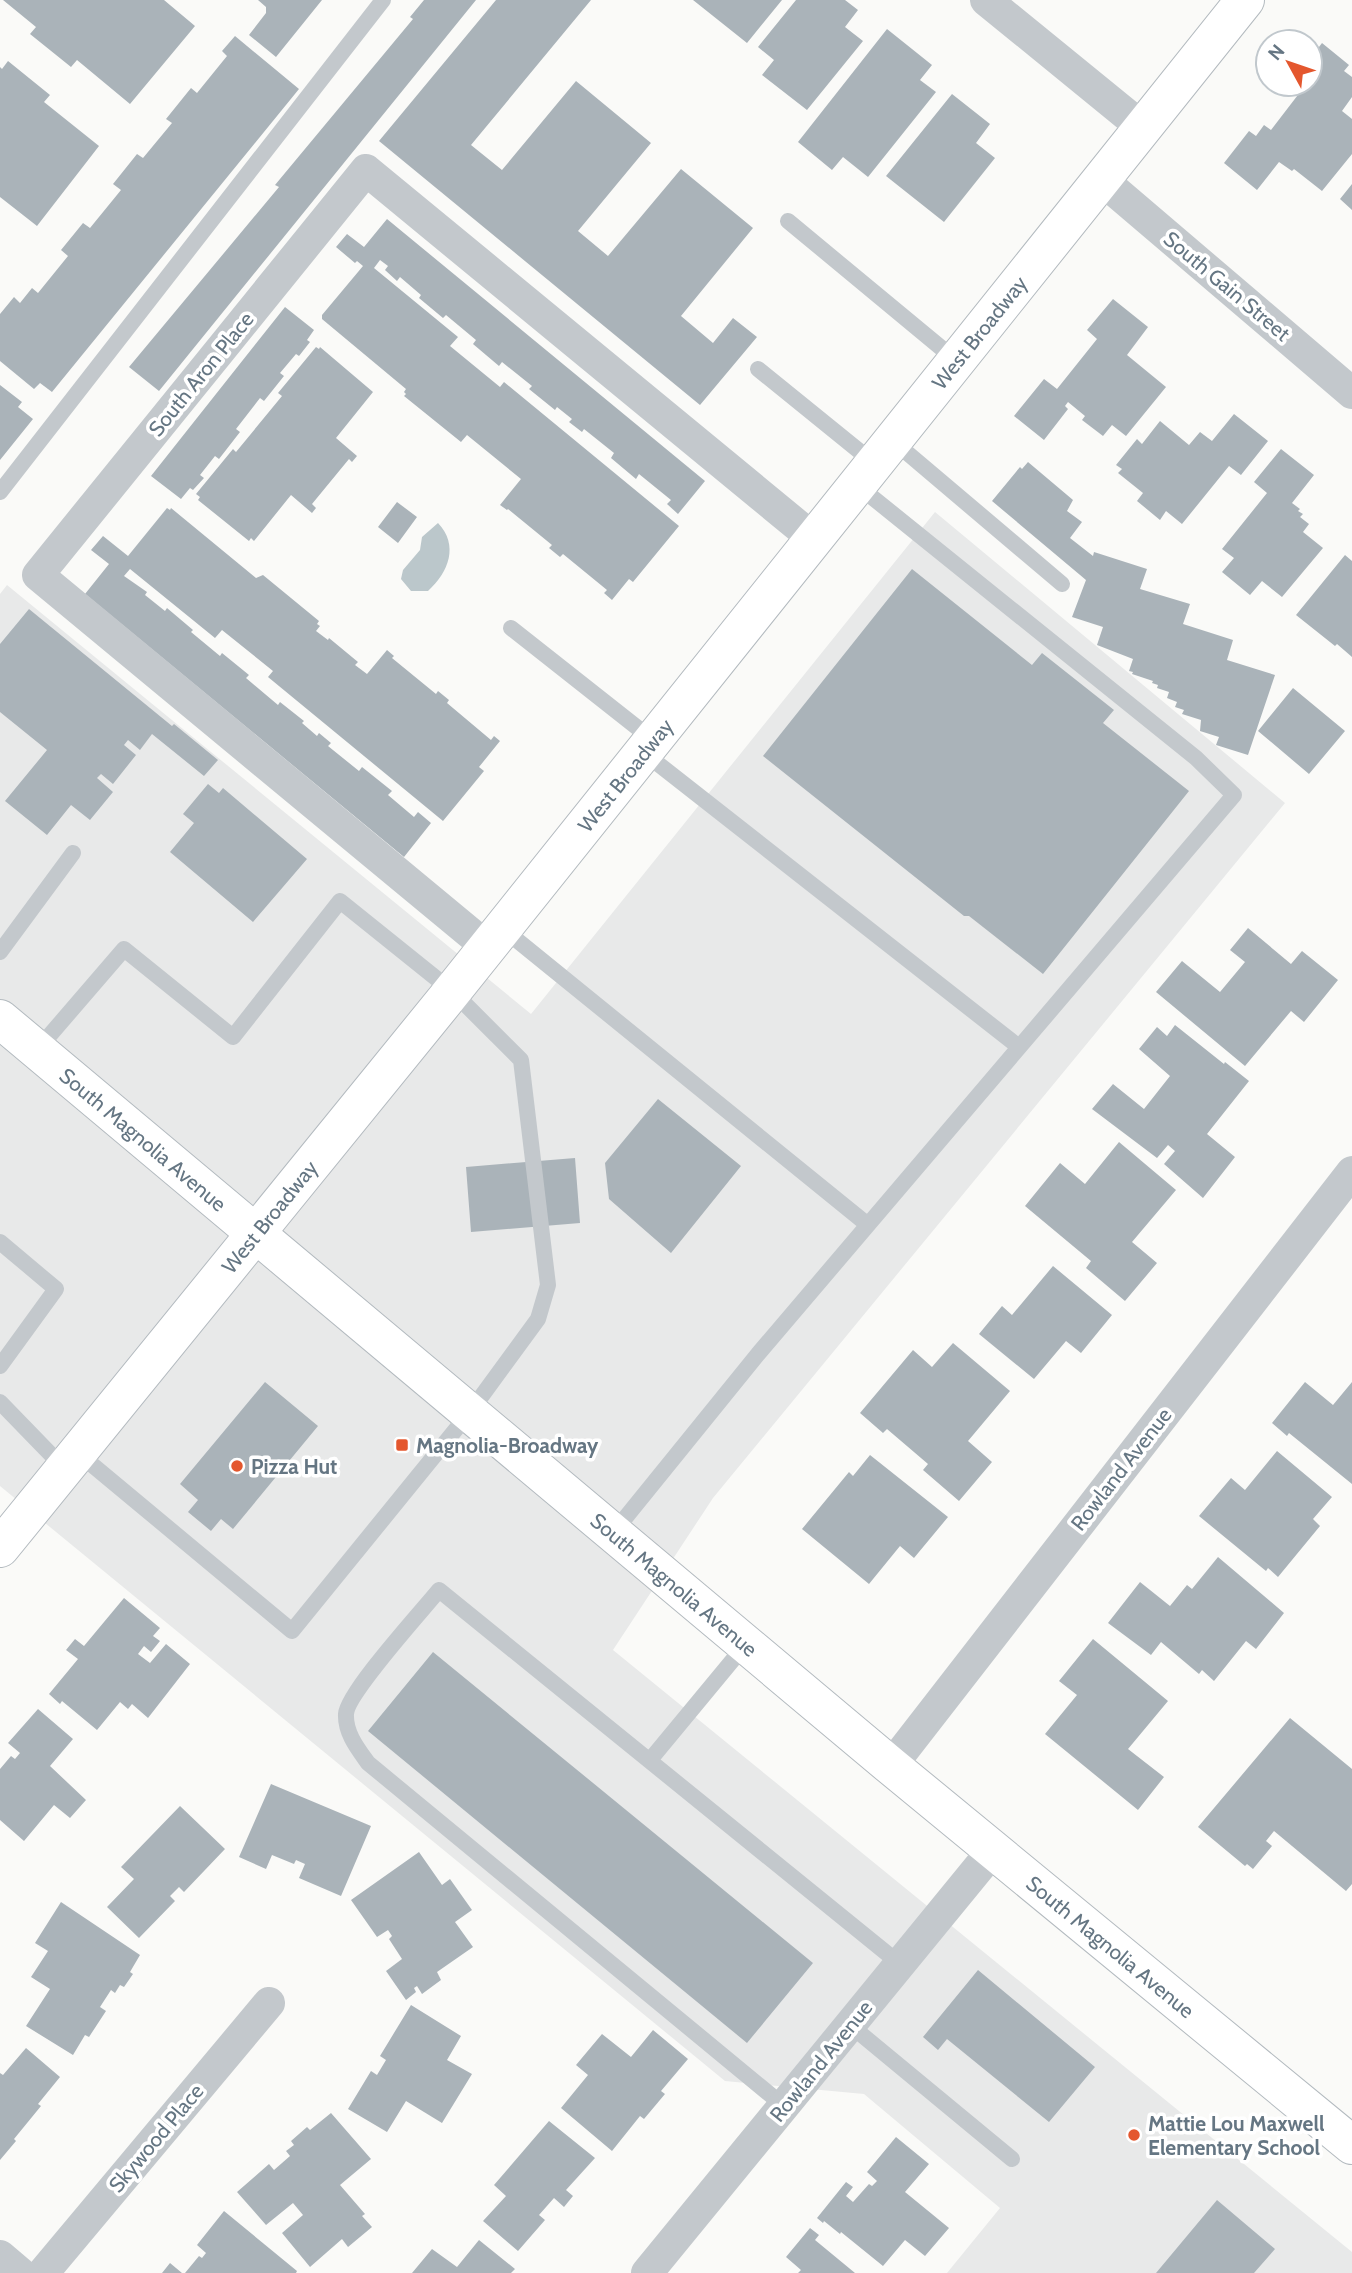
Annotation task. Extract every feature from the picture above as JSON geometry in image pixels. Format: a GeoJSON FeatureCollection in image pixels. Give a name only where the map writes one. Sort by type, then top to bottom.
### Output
{"type":"FeatureCollection","features":[{"type":"Feature","properties":{"kind":"main road","name":"West Broadway"},"geometry":{"type":"LineString","coordinates":[[4,1534],[71,1461],[257,1233],[1245,0]]}},
{"type":"Feature","properties":{"kind":"main road","name":"South Magnolia Avenue"},"geometry":{"type":"LineString","coordinates":[[0,1019],[891,1766],[1352,2145]]}},
{"type":"Feature","properties":{"kind":"street"},"geometry":{"type":"LineString","coordinates":[[986,0],[1143,128]]}},
{"type":"Feature","properties":{"kind":"street","name":"South Aron Place"},"geometry":{"type":"LineString","coordinates":[[494,937],[38,575],[366,170],[814,539]]}},
{"type":"Feature","properties":{"kind":"street","name":"South Gain Street"},"geometry":{"type":"LineString","coordinates":[[1101,179],[1352,393]]}},
{"type":"Feature","properties":{"kind":"street","name":"Rowland Avenue"},"geometry":{"type":"LineString","coordinates":[[891,1766],[1352,1172]]}},
{"type":"Feature","properties":{"kind":"street","name":"Rowland Avenue"},"geometry":{"type":"LineString","coordinates":[[647,2273],[994,1849]]}},
{"type":"Feature","properties":{"kind":"street","name":"Skywood Place"},"geometry":{"type":"LineString","coordinates":[[43,2273],[269,2003]]}},
{"type":"Feature","properties":{"kind":"street"},"geometry":{"type":"LineString","coordinates":[[0,2256],[20,2273]]}},
{"type":"Feature","properties":{"kind":"lane"},"geometry":{"type":"LineString","coordinates":[[0,492],[383,0]]}},
{"type":"Feature","properties":{"kind":"lane"},"geometry":{"type":"LineString","coordinates":[[788,221],[957,361]]}},
{"type":"Feature","properties":{"kind":"lane"},"geometry":{"type":"LineString","coordinates":[[613,1533],[758,1354],[1234,794],[874,463],[758,369]]}},
{"type":"Feature","properties":{"kind":"lane"},"geometry":{"type":"LineString","coordinates":[[874,463],[1062,584]]}},
{"type":"Feature","properties":{"kind":"lane"},"geometry":{"type":"LineString","coordinates":[[511,628],[648,746],[1019,1047]]}},
{"type":"Feature","properties":{"kind":"lane"},"geometry":{"type":"LineString","coordinates":[[0,952],[73,853]]}},
{"type":"Feature","properties":{"kind":"lane"},"geometry":{"type":"LineString","coordinates":[[0,1402],[71,1461],[292,1630],[470,1412],[538,1319],[548,1286],[521,1060],[452,991],[340,901],[233,1037],[124,949],[37,1050]]}},
{"type":"Feature","properties":{"kind":"lane"},"geometry":{"type":"LineString","coordinates":[[494,937],[868,1225]]}},
{"type":"Feature","properties":{"kind":"lane"},"geometry":{"type":"LineString","coordinates":[[0,1242],[56,1289],[0,1366]]}},
{"type":"Feature","properties":{"kind":"lane"},"geometry":{"type":"LineString","coordinates":[[784,2106],[368,1763],[352,1741],[346,1714],[355,1693],[439,1590],[900,1964]]}},
{"type":"Feature","properties":{"kind":"lane"},"geometry":{"type":"LineString","coordinates":[[650,1760],[746,1644]]}},
{"type":"Feature","properties":{"kind":"lane"},"geometry":{"type":"LineString","coordinates":[[850,2025],[1012,2159]]}},
{"type":"Feature","properties":{"kind":"shaded area"},"geometry":{"type":"Polygon","coordinates":[[[935,512],[1285,803],[713,1498],[613,1650],[1352,2252],[1352,2273],[947,2273],[1000,2208],[864,2094],[725,2081],[0,1486],[0,594],[7,585],[531,1014],[935,512]]]}},
{"type":"Feature","properties":{"kind":"shaded area"},"geometry":{"type":"Polygon","coordinates":[[[438,523],[450,549],[446,567],[428,591],[411,591],[401,579],[403,570],[420,550],[422,537],[438,523]]]}},
{"type":"Feature","properties":{"kind":"building"},"geometry":{"type":"Polygon","coordinates":[[[3,0],[164,0],[195,26],[130,104],[77,60],[71,67],[30,34],[36,27],[3,0]]]}},
{"type":"Feature","properties":{"kind":"building"},"geometry":{"type":"Polygon","coordinates":[[[258,0],[322,0],[276,57],[249,35],[266,13],[266,7],[258,0]]]}},
{"type":"Feature","properties":{"kind":"building"},"geometry":{"type":"Polygon","coordinates":[[[424,0],[476,0],[159,391],[129,367],[279,187],[275,185],[413,19],[410,17],[424,0]]]}},
{"type":"Feature","properties":{"kind":"building"},"geometry":{"type":"Polygon","coordinates":[[[496,0],[591,0],[471,145],[502,170],[576,81],[651,143],[578,231],[608,256],[681,169],[753,228],[681,316],[713,343],[733,318],[757,337],[700,405],[379,141],[496,0]]]}},
{"type":"Feature","properties":{"kind":"building"},"geometry":{"type":"Polygon","coordinates":[[[693,0],[782,0],[747,43],[693,0]]]}},
{"type":"Feature","properties":{"kind":"building"},"geometry":{"type":"Polygon","coordinates":[[[796,0],[845,0],[858,10],[845,27],[863,41],[807,110],[762,75],[774,60],[758,47],[796,0]]]}},
{"type":"Feature","properties":{"kind":"building"},"geometry":{"type":"Polygon","coordinates":[[[887,29],[932,65],[920,80],[936,92],[868,177],[843,157],[832,170],[798,142],[887,29]]]}},
{"type":"Feature","properties":{"kind":"building"},"geometry":{"type":"Polygon","coordinates":[[[235,36],[299,89],[52,392],[40,383],[34,389],[0,361],[0,314],[14,297],[20,303],[32,288],[38,293],[68,256],[61,250],[83,223],[90,228],[121,190],[113,184],[137,154],[143,158],[172,123],[166,119],[191,88],[197,93],[227,56],[222,51],[235,36]]]}},
{"type":"Feature","properties":{"kind":"building"},"geometry":{"type":"Polygon","coordinates":[[[1324,45],[1349,65],[1344,71],[1352,77],[1352,97],[1342,111],[1352,119],[1352,154],[1322,191],[1294,169],[1292,171],[1279,162],[1257,190],[1224,163],[1249,131],[1256,136],[1264,125],[1271,130],[1296,98],[1324,98],[1324,45]]]}},
{"type":"Feature","properties":{"kind":"building"},"geometry":{"type":"Polygon","coordinates":[[[8,61],[50,95],[44,102],[99,146],[37,226],[0,197],[0,67],[2,69],[8,61]]]}},
{"type":"Feature","properties":{"kind":"building"},"geometry":{"type":"Polygon","coordinates":[[[952,94],[990,124],[976,143],[995,158],[944,222],[886,176],[952,94]]]}},
{"type":"Feature","properties":{"kind":"building"},"geometry":{"type":"Polygon","coordinates":[[[1352,184],[1352,210],[1340,199],[1352,184]]]}},
{"type":"Feature","properties":{"kind":"building"},"geometry":{"type":"Polygon","coordinates":[[[387,219],[705,481],[678,514],[667,504],[671,500],[639,474],[636,479],[611,458],[614,453],[584,429],[582,432],[569,422],[572,419],[557,407],[555,410],[529,389],[532,386],[502,362],[499,366],[473,344],[476,340],[446,315],[443,318],[400,277],[397,281],[385,270],[388,266],[380,260],[374,268],[458,337],[450,346],[500,387],[504,382],[679,526],[633,582],[629,579],[612,600],[604,593],[607,590],[563,554],[560,557],[549,548],[552,545],[500,505],[521,479],[467,435],[461,442],[404,396],[406,389],[322,319],[322,315],[363,266],[357,261],[355,263],[336,247],[347,234],[364,247],[387,219]]]}},
{"type":"Feature","properties":{"kind":"building"},"geometry":{"type":"Polygon","coordinates":[[[1113,299],[1148,327],[1127,355],[1166,387],[1126,436],[1112,425],[1103,436],[1082,420],[1085,416],[1068,402],[1065,406],[1068,409],[1044,440],[1014,416],[1044,379],[1057,389],[1097,339],[1087,330],[1113,299]]]}},
{"type":"Feature","properties":{"kind":"building"},"geometry":{"type":"Polygon","coordinates":[[[285,307],[314,330],[307,340],[310,342],[280,373],[284,376],[264,401],[260,398],[236,429],[240,432],[219,459],[215,456],[200,475],[204,478],[181,499],[151,476],[285,307]]]}},
{"type":"Feature","properties":{"kind":"building"},"geometry":{"type":"Polygon","coordinates":[[[316,347],[320,347],[373,392],[336,438],[357,456],[352,462],[349,459],[312,504],[316,508],[312,513],[291,495],[254,541],[251,538],[249,541],[198,500],[200,497],[196,494],[233,449],[236,452],[282,396],[278,393],[316,347]]]}},
{"type":"Feature","properties":{"kind":"building"},"geometry":{"type":"Polygon","coordinates":[[[0,385],[22,402],[18,407],[33,419],[0,460],[0,385]]]}},
{"type":"Feature","properties":{"kind":"building"},"geometry":{"type":"Polygon","coordinates":[[[1234,414],[1268,441],[1241,475],[1229,466],[1182,524],[1166,511],[1160,520],[1137,501],[1143,493],[1118,473],[1122,469],[1116,465],[1137,439],[1142,444],[1160,421],[1189,445],[1200,432],[1212,441],[1234,414]]]}},
{"type":"Feature","properties":{"kind":"building"},"geometry":{"type":"Polygon","coordinates":[[[1281,449],[1314,475],[1292,503],[1303,514],[1300,517],[1309,524],[1303,532],[1323,548],[1282,597],[1262,581],[1250,595],[1222,572],[1234,558],[1222,549],[1267,493],[1254,482],[1281,449]]]}},
{"type":"Feature","properties":{"kind":"building"},"geometry":{"type":"Polygon","coordinates":[[[1028,462],[1073,500],[1067,511],[1082,522],[1070,538],[1093,556],[1094,552],[1147,569],[1140,589],[1190,604],[1183,624],[1233,640],[1227,660],[1275,675],[1248,755],[1216,745],[1219,737],[1200,731],[1201,720],[1182,714],[1184,710],[1175,707],[1177,702],[1167,698],[1169,692],[1157,688],[1158,685],[1152,683],[1153,681],[1129,671],[1133,659],[1097,645],[1103,627],[1072,617],[1086,580],[992,501],[1020,467],[1022,469],[1028,462]]]}},
{"type":"Feature","properties":{"kind":"building"},"geometry":{"type":"Polygon","coordinates":[[[397,502],[417,517],[398,543],[378,527],[397,502]]]}},
{"type":"Feature","properties":{"kind":"building"},"geometry":{"type":"Polygon","coordinates":[[[167,508],[171,508],[256,578],[263,575],[319,621],[317,624],[320,626],[316,631],[358,662],[355,665],[367,674],[387,650],[394,656],[392,658],[436,694],[438,691],[449,700],[447,703],[491,740],[494,736],[500,741],[479,767],[484,771],[443,821],[268,677],[273,671],[222,630],[215,638],[130,569],[124,576],[147,592],[145,595],[165,611],[167,608],[220,656],[222,653],[249,675],[246,678],[278,705],[280,702],[304,721],[302,723],[317,736],[319,733],[331,743],[328,746],[359,771],[362,767],[392,791],[388,795],[414,817],[418,812],[431,823],[404,857],[85,594],[109,564],[91,550],[103,536],[128,556],[167,508]]]}},
{"type":"Feature","properties":{"kind":"building"},"geometry":{"type":"Polygon","coordinates":[[[1345,555],[1352,561],[1352,657],[1296,615],[1345,555]]]}},
{"type":"Feature","properties":{"kind":"building"},"geometry":{"type":"Polygon","coordinates":[[[912,569],[1032,665],[1042,653],[1114,710],[1103,723],[1189,791],[1043,974],[969,916],[964,916],[763,756],[912,569]]]}},
{"type":"Feature","properties":{"kind":"building"},"geometry":{"type":"Polygon","coordinates":[[[29,609],[172,726],[174,724],[218,760],[204,776],[152,734],[140,750],[128,740],[124,745],[136,755],[113,784],[101,774],[97,778],[113,792],[90,820],[71,805],[47,835],[5,801],[47,750],[0,712],[0,644],[29,609]]]}},
{"type":"Feature","properties":{"kind":"building"},"geometry":{"type":"Polygon","coordinates":[[[1293,688],[1345,731],[1309,774],[1258,731],[1293,688]]]}},
{"type":"Feature","properties":{"kind":"building"},"geometry":{"type":"Polygon","coordinates":[[[208,784],[219,793],[223,788],[307,859],[253,922],[170,852],[194,823],[183,814],[208,784]]]}},
{"type":"Feature","properties":{"kind":"building"},"geometry":{"type":"Polygon","coordinates":[[[1248,928],[1291,964],[1302,951],[1338,980],[1304,1022],[1291,1011],[1245,1066],[1156,992],[1182,961],[1220,992],[1245,962],[1230,950],[1248,928]]]}},
{"type":"Feature","properties":{"kind":"building"},"geometry":{"type":"Polygon","coordinates":[[[1175,1025],[1249,1081],[1207,1134],[1235,1157],[1203,1198],[1164,1164],[1175,1151],[1168,1145],[1157,1158],[1092,1109],[1113,1084],[1144,1109],[1170,1076],[1139,1049],[1157,1027],[1167,1036],[1175,1025]]]}},
{"type":"Feature","properties":{"kind":"building"},"geometry":{"type":"Polygon","coordinates":[[[658,1099],[741,1166],[671,1253],[609,1199],[605,1163],[658,1099]]]}},
{"type":"Feature","properties":{"kind":"building"},"geometry":{"type":"Polygon","coordinates":[[[1119,1142],[1176,1190],[1132,1242],[1157,1263],[1125,1301],[1086,1268],[1091,1261],[1025,1206],[1060,1163],[1085,1184],[1119,1142]]]}},
{"type":"Feature","properties":{"kind":"building"},"geometry":{"type":"Polygon","coordinates":[[[575,1158],[580,1223],[471,1232],[466,1167],[575,1158]]]}},
{"type":"Feature","properties":{"kind":"building"},"geometry":{"type":"Polygon","coordinates":[[[1053,1266],[1112,1315],[1081,1353],[1066,1341],[1034,1379],[979,1334],[1002,1306],[1012,1315],[1053,1266]]]}},
{"type":"Feature","properties":{"kind":"building"},"geometry":{"type":"Polygon","coordinates":[[[953,1343],[1010,1391],[968,1441],[992,1462],[959,1501],[923,1470],[928,1464],[887,1429],[883,1433],[860,1413],[913,1350],[932,1367],[953,1343]]]}},
{"type":"Feature","properties":{"kind":"building"},"geometry":{"type":"Polygon","coordinates":[[[265,1382],[318,1426],[233,1529],[221,1519],[211,1531],[188,1512],[198,1500],[180,1484],[265,1382]]]}},
{"type":"Feature","properties":{"kind":"building"},"geometry":{"type":"Polygon","coordinates":[[[1305,1382],[1333,1405],[1352,1382],[1352,1484],[1289,1433],[1287,1436],[1272,1423],[1305,1382]]]}},
{"type":"Feature","properties":{"kind":"building"},"geometry":{"type":"Polygon","coordinates":[[[1277,1451],[1332,1497],[1313,1519],[1320,1526],[1278,1577],[1268,1568],[1266,1571],[1199,1516],[1231,1478],[1245,1490],[1277,1451]]]}},
{"type":"Feature","properties":{"kind":"building"},"geometry":{"type":"Polygon","coordinates":[[[870,1455],[948,1517],[914,1558],[900,1546],[869,1584],[802,1529],[849,1472],[853,1476],[870,1455]]]}},
{"type":"Feature","properties":{"kind":"building"},"geometry":{"type":"Polygon","coordinates":[[[1218,1557],[1284,1613],[1256,1649],[1246,1641],[1214,1681],[1202,1670],[1199,1674],[1161,1642],[1151,1655],[1108,1623],[1140,1582],[1170,1606],[1187,1585],[1192,1589],[1218,1557]]]}},
{"type":"Feature","properties":{"kind":"building"},"geometry":{"type":"Polygon","coordinates":[[[124,1598],[160,1628],[153,1636],[160,1641],[151,1652],[144,1646],[138,1654],[150,1663],[166,1644],[190,1664],[148,1718],[132,1704],[128,1709],[120,1702],[97,1730],[62,1701],[60,1704],[49,1694],[78,1659],[66,1650],[75,1639],[84,1646],[124,1598]]]}},
{"type":"Feature","properties":{"kind":"building"},"geometry":{"type":"Polygon","coordinates":[[[1093,1639],[1168,1701],[1128,1749],[1164,1777],[1138,1810],[1045,1734],[1077,1695],[1059,1681],[1093,1639]]]}},
{"type":"Feature","properties":{"kind":"building"},"geometry":{"type":"Polygon","coordinates":[[[433,1652],[813,1963],[747,2043],[368,1731],[433,1652]]]}},
{"type":"Feature","properties":{"kind":"building"},"geometry":{"type":"Polygon","coordinates":[[[38,1709],[73,1739],[50,1766],[86,1800],[70,1818],[54,1805],[24,1841],[0,1820],[0,1769],[11,1756],[15,1759],[20,1753],[8,1743],[38,1709]]]}},
{"type":"Feature","properties":{"kind":"building"},"geometry":{"type":"Polygon","coordinates":[[[1290,1718],[1352,1769],[1352,1884],[1346,1891],[1274,1831],[1266,1841],[1272,1846],[1253,1869],[1247,1864],[1245,1866],[1198,1827],[1290,1718]]]}},
{"type":"Feature","properties":{"kind":"building"},"geometry":{"type":"Polygon","coordinates":[[[271,1784],[371,1826],[341,1896],[299,1878],[305,1864],[296,1860],[294,1864],[272,1855],[266,1869],[239,1857],[271,1784]]]}},
{"type":"Feature","properties":{"kind":"building"},"geometry":{"type":"Polygon","coordinates":[[[180,1806],[225,1849],[184,1892],[179,1887],[170,1896],[175,1901],[139,1938],[107,1907],[134,1879],[121,1867],[180,1806]]]}},
{"type":"Feature","properties":{"kind":"building"},"geometry":{"type":"Polygon","coordinates":[[[419,1852],[442,1885],[450,1879],[472,1910],[455,1922],[473,1947],[437,1972],[441,1980],[422,1994],[417,1986],[414,1988],[416,1992],[406,2000],[386,1971],[402,1959],[389,1939],[392,1936],[388,1930],[377,1937],[351,1900],[419,1852]]]}},
{"type":"Feature","properties":{"kind":"building"},"geometry":{"type":"Polygon","coordinates":[[[61,1902],[140,1955],[130,1972],[133,1974],[124,1987],[120,1985],[115,1993],[111,1990],[100,2007],[106,2011],[89,2037],[85,2035],[73,2055],[26,2026],[50,1989],[31,1977],[48,1951],[35,1943],[61,1902]]]}},
{"type":"Feature","properties":{"kind":"building"},"geometry":{"type":"Polygon","coordinates":[[[978,1970],[1095,2067],[1049,2122],[947,2039],[938,2050],[923,2037],[978,1970]]]}},
{"type":"Feature","properties":{"kind":"building"},"geometry":{"type":"Polygon","coordinates":[[[411,2005],[461,2036],[447,2060],[472,2074],[442,2123],[406,2101],[387,2132],[348,2109],[371,2071],[377,2075],[386,2060],[380,2056],[411,2005]]]}},
{"type":"Feature","properties":{"kind":"building"},"geometry":{"type":"Polygon","coordinates":[[[653,2030],[688,2059],[661,2091],[665,2094],[644,2119],[640,2116],[612,2151],[561,2108],[588,2075],[576,2065],[602,2034],[631,2057],[653,2030]]]}},
{"type":"Feature","properties":{"kind":"building"},"geometry":{"type":"Polygon","coordinates":[[[26,2048],[60,2077],[0,2160],[0,2073],[3,2075],[26,2048]]]}},
{"type":"Feature","properties":{"kind":"building"},"geometry":{"type":"Polygon","coordinates":[[[331,2113],[371,2159],[340,2185],[365,2214],[362,2216],[372,2227],[348,2247],[342,2239],[310,2267],[282,2233],[303,2215],[293,2203],[266,2225],[237,2192],[269,2164],[274,2170],[290,2156],[286,2151],[294,2145],[291,2141],[307,2127],[310,2130],[331,2113]]]}},
{"type":"Feature","properties":{"kind":"building"},"geometry":{"type":"Polygon","coordinates":[[[549,2121],[595,2158],[566,2190],[573,2196],[564,2207],[554,2198],[539,2215],[545,2220],[518,2251],[483,2221],[506,2196],[494,2185],[549,2121]]]}},
{"type":"Feature","properties":{"kind":"building"},"geometry":{"type":"Polygon","coordinates":[[[896,2137],[929,2164],[905,2192],[949,2228],[925,2256],[905,2240],[883,2266],[841,2232],[840,2234],[817,2218],[846,2182],[853,2187],[846,2196],[853,2202],[869,2184],[872,2186],[877,2181],[867,2172],[896,2137]]]}},
{"type":"Feature","properties":{"kind":"building"},"geometry":{"type":"Polygon","coordinates":[[[1217,2200],[1275,2249],[1254,2273],[1156,2273],[1217,2200]]]}},
{"type":"Feature","properties":{"kind":"building"},"geometry":{"type":"Polygon","coordinates":[[[224,2211],[297,2271],[296,2273],[185,2273],[199,2256],[202,2258],[206,2253],[197,2245],[224,2211]]]}},
{"type":"Feature","properties":{"kind":"building"},"geometry":{"type":"Polygon","coordinates":[[[810,2228],[819,2235],[815,2240],[855,2273],[798,2273],[801,2270],[786,2257],[810,2228]]]}},
{"type":"Feature","properties":{"kind":"building"},"geometry":{"type":"Polygon","coordinates":[[[479,2240],[515,2269],[511,2273],[412,2273],[432,2249],[457,2267],[479,2240]]]}},
{"type":"Feature","properties":{"kind":"building"},"geometry":{"type":"Polygon","coordinates":[[[170,2263],[182,2273],[162,2273],[170,2263]]]}},
{"type":"Feature","properties":{"kind":"place","name":"Magnolia-Broadway"},"geometry":{"type":"Point","coordinates":[402,1445]}},
{"type":"Feature","properties":{"kind":"place","name":"Pizza Hut"},"geometry":{"type":"Point","coordinates":[237,1466]}},
{"type":"Feature","properties":{"kind":"place","name":"Mattie Lou Maxwell Elementary School"},"geometry":{"type":"Point","coordinates":[1134,2135]}}]}
